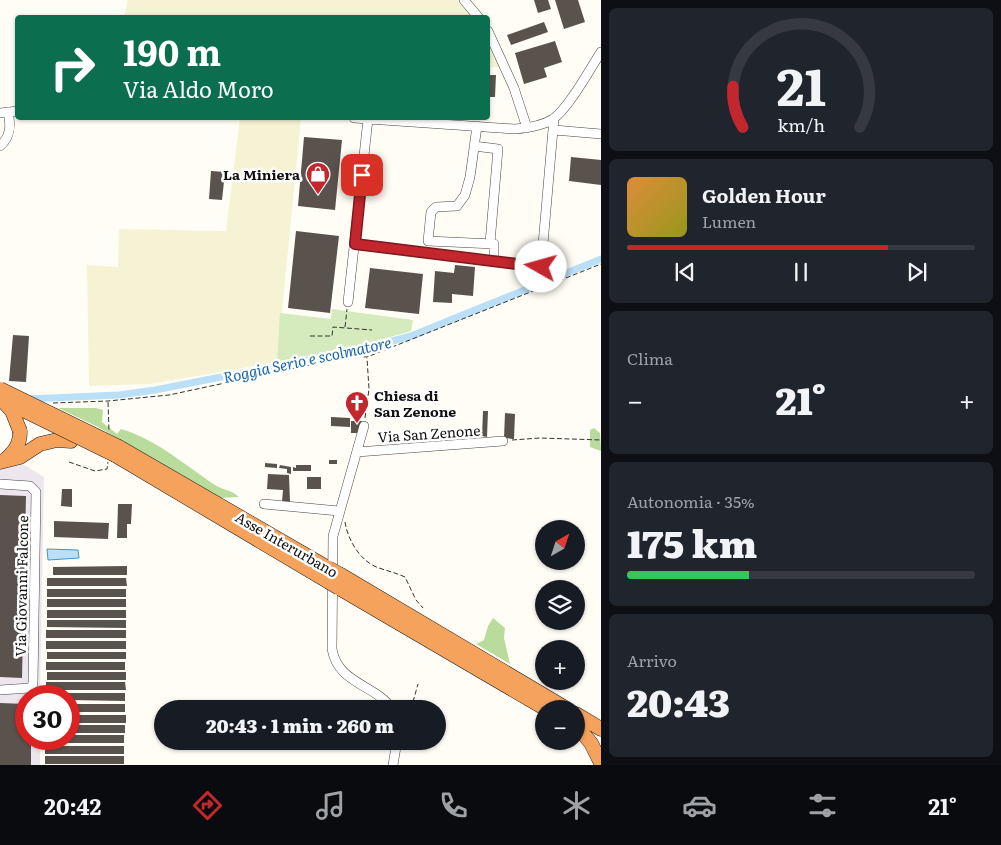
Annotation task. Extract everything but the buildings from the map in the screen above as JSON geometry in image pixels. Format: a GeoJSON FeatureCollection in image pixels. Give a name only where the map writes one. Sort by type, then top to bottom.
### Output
{"type":"FeatureCollection","features":[{"type":"Feature","properties":{"kind":"highway","name":"Asse Interurbano"},"geometry":{"type":"LineString","coordinates":[[0,389],[117,451],[334,578],[551,700]]}},
{"type":"Feature","properties":{"kind":"highway","name":"Asse Interurbano"},"geometry":{"type":"LineString","coordinates":[[0,398],[117,451]]}},
{"type":"Feature","properties":{"kind":"highway"},"geometry":{"type":"LineString","coordinates":[[0,398],[15,417],[20,431],[20,442],[14,453],[2,461]]}},
{"type":"Feature","properties":{"kind":"highway"},"geometry":{"type":"LineString","coordinates":[[2,461],[20,457],[40,444],[57,440],[72,441],[117,451]]}},
{"type":"Feature","properties":{"kind":"highway","name":"Asse Interurbano"},"geometry":{"type":"LineString","coordinates":[[334,578],[535,702]]}},
{"type":"Feature","properties":{"kind":"highway"},"geometry":{"type":"LineString","coordinates":[[585,719],[601,729]]}},
{"type":"Feature","properties":{"kind":"highway"},"geometry":{"type":"LineString","coordinates":[[585,733],[601,744]]}},
{"type":"Feature","properties":{"kind":"highway"},"geometry":{"type":"LineString","coordinates":[[585,737],[601,763]]}},
{"type":"Feature","properties":{"kind":"street"},"geometry":{"type":"LineString","coordinates":[[464,0],[476,15]]}},
{"type":"Feature","properties":{"kind":"street"},"geometry":{"type":"LineString","coordinates":[[490,35],[514,88],[527,128]]}},
{"type":"Feature","properties":{"kind":"street"},"geometry":{"type":"LineString","coordinates":[[384,120],[527,128],[554,118],[566,104],[601,52]]}},
{"type":"Feature","properties":{"kind":"street"},"geometry":{"type":"LineString","coordinates":[[0,146],[6,141],[11,126],[8,112]]}},
{"type":"Feature","properties":{"kind":"street"},"geometry":{"type":"LineString","coordinates":[[355,244],[541,267],[554,118]]}},
{"type":"Feature","properties":{"kind":"street"},"geometry":{"type":"LineString","coordinates":[[348,302],[368,120]]}},
{"type":"Feature","properties":{"kind":"street"},"geometry":{"type":"LineString","coordinates":[[426,253],[431,212],[436,207],[457,206],[462,201],[470,177],[477,126]]}},
{"type":"Feature","properties":{"kind":"street"},"geometry":{"type":"LineString","coordinates":[[554,130],[601,134]]}},
{"type":"Feature","properties":{"kind":"street"},"geometry":{"type":"LineString","coordinates":[[474,146],[498,149],[490,243]]}},
{"type":"Feature","properties":{"kind":"street"},"geometry":{"type":"LineString","coordinates":[[428,241],[494,244],[494,261]]}},
{"type":"Feature","properties":{"kind":"street","name":"Via San Zenone"},"geometry":{"type":"LineString","coordinates":[[364,426],[342,514],[333,536],[334,657],[348,677],[385,700]]}},
{"type":"Feature","properties":{"kind":"street","name":"Via San Zenone"},"geometry":{"type":"LineString","coordinates":[[357,452],[502,441]]}},
{"type":"Feature","properties":{"kind":"street","name":"Via Giovanni Falcone"},"geometry":{"type":"LineString","coordinates":[[0,484],[30,486],[36,492],[33,684],[30,688],[24,690],[0,690]]}},
{"type":"Feature","properties":{"kind":"street"},"geometry":{"type":"LineString","coordinates":[[264,504],[342,514]]}},
{"type":"Feature","properties":{"kind":"street"},"geometry":{"type":"LineString","coordinates":[[393,765],[396,750]]}},
{"type":"Feature","properties":{"kind":"path"},"geometry":{"type":"LineString","coordinates":[[49,403],[108,402],[170,395],[351,356],[367,357],[601,264]]}},
{"type":"Feature","properties":{"kind":"path"},"geometry":{"type":"LineString","coordinates":[[345,328],[348,302]]}},
{"type":"Feature","properties":{"kind":"path"},"geometry":{"type":"LineString","coordinates":[[310,336],[332,336],[333,327],[372,330]]}},
{"type":"Feature","properties":{"kind":"path"},"geometry":{"type":"LineString","coordinates":[[364,426],[369,389],[367,357]]}},
{"type":"Feature","properties":{"kind":"path"},"geometry":{"type":"LineString","coordinates":[[502,441],[540,438],[601,440]]}},
{"type":"Feature","properties":{"kind":"path"},"geometry":{"type":"LineString","coordinates":[[342,514],[346,530],[361,556],[378,568],[405,577],[416,600],[423,608]]}},
{"type":"Feature","properties":{"kind":"path"},"geometry":{"type":"LineString","coordinates":[[414,700],[418,684]]}},
{"type":"Feature","properties":{"kind":"shaded area"},"geometry":{"type":"Polygon","coordinates":[[[128,0],[461,0],[474,15],[125,15],[128,0]]]}},
{"type":"Feature","properties":{"kind":"shaded area"},"geometry":{"type":"Polygon","coordinates":[[[490,40],[504,68],[490,67],[490,40]]]}},
{"type":"Feature","properties":{"kind":"shaded area"},"geometry":{"type":"Polygon","coordinates":[[[240,120],[301,120],[277,362],[150,384],[89,386],[87,265],[118,267],[119,229],[226,231],[240,120]]]}},
{"type":"Feature","properties":{"kind":"shaded area"},"geometry":{"type":"Polygon","coordinates":[[[6,454],[44,477],[40,685],[15,685],[15,750],[40,750],[40,765],[0,765],[0,455],[6,454]]]}},
{"type":"Feature","properties":{"kind":"green space"},"geometry":{"type":"Polygon","coordinates":[[[332,309],[413,320],[411,331],[363,345],[277,362],[280,313],[331,319],[332,309]]]}},
{"type":"Feature","properties":{"kind":"green space"},"geometry":{"type":"Polygon","coordinates":[[[58,408],[96,408],[103,410],[102,422],[117,434],[121,429],[146,439],[170,453],[215,485],[239,497],[220,498],[98,427],[58,408]]]}},
{"type":"Feature","properties":{"kind":"green space"},"geometry":{"type":"Polygon","coordinates":[[[594,428],[600,433],[601,451],[590,447],[590,430],[594,428]]]}},
{"type":"Feature","properties":{"kind":"green space"},"geometry":{"type":"Polygon","coordinates":[[[493,618],[505,628],[504,638],[510,664],[476,644],[484,640],[488,626],[493,618]]]}},
{"type":"Feature","properties":{"kind":"water"},"geometry":{"type":"Polygon","coordinates":[[[47,549],[78,550],[79,558],[48,560],[47,549]]]}},
{"type":"Feature","properties":{"kind":"waterway","name":"Roggia Serio e scolmatore"},"geometry":{"type":"LineString","coordinates":[[27,399],[119,395],[155,390],[363,349],[411,336],[601,259]]}},
{"type":"Feature","properties":{"kind":"place","name":"La Miniera"},"geometry":{"type":"Point","coordinates":[318,195]}},
{"type":"Feature","properties":{"kind":"place","name":"Chiesa di San Zenone"},"geometry":{"type":"Point","coordinates":[357,424]}},
{"type":"Feature","properties":{"kind":"route"},"geometry":{"type":"LineString","coordinates":[[362,175],[355,244],[541,267]]}}]}
